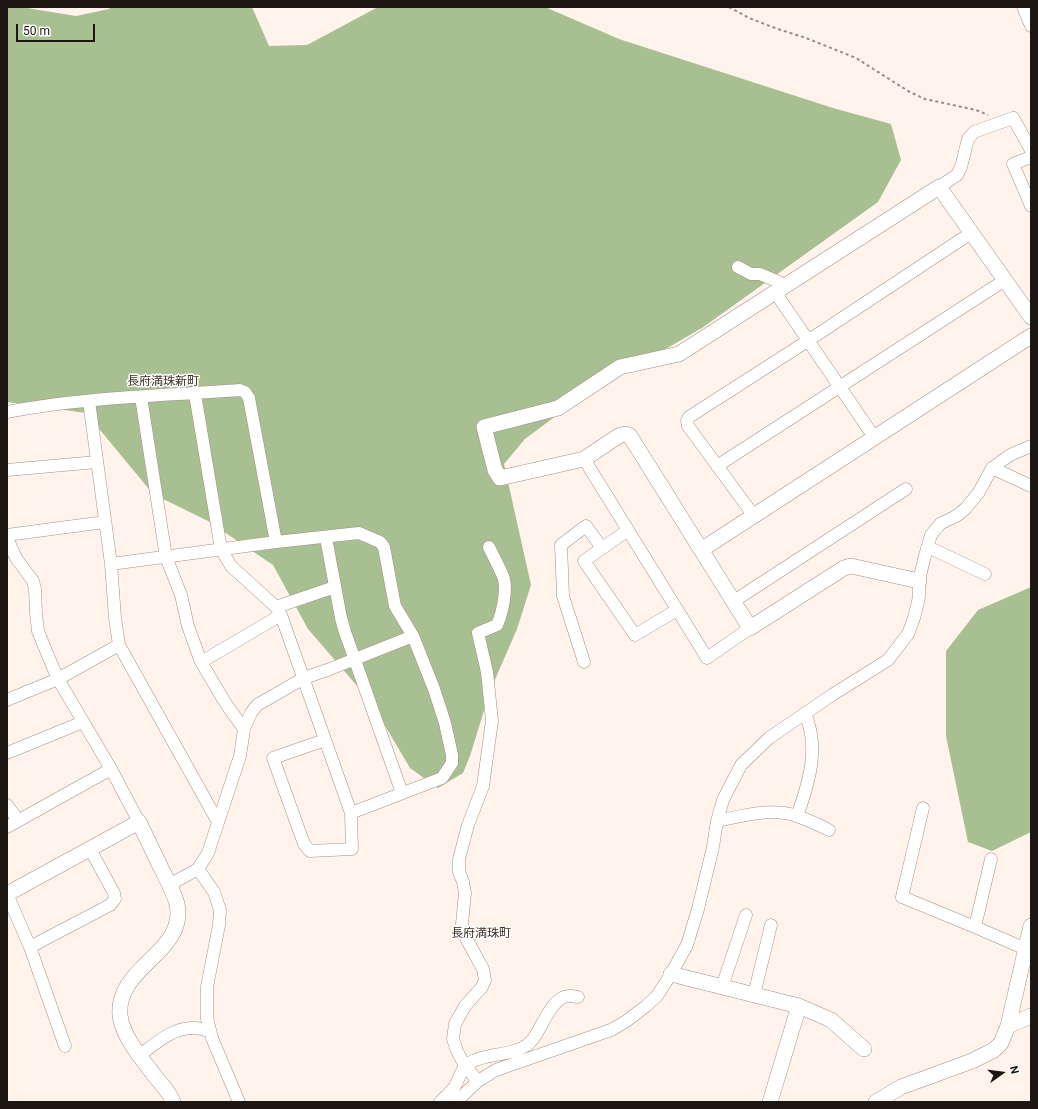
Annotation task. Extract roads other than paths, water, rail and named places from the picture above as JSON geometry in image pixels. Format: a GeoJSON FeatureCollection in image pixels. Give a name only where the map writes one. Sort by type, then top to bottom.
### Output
{"type":"FeatureCollection","features":[{"type":"Feature","properties":{"kind":"street"},"geometry":{"type":"LineString","coordinates":[[1023,7],[1031,26]]}},
{"type":"Feature","properties":{"kind":"street"},"geometry":{"type":"LineString","coordinates":[[750,628],[630,436],[625,434],[620,435],[584,459],[500,478],[495,470],[484,428],[558,408],[620,367],[679,354],[957,175],[961,167],[968,139],[974,132],[1013,118],[1031,150]]}},
{"type":"Feature","properties":{"kind":"street"},"geometry":{"type":"LineString","coordinates":[[1031,157],[1013,164],[1031,206]]}},
{"type":"Feature","properties":{"kind":"street"},"geometry":{"type":"LineString","coordinates":[[939,188],[1031,317]]}},
{"type":"Feature","properties":{"kind":"street"},"geometry":{"type":"LineString","coordinates":[[754,516],[688,426],[687,421],[689,417],[809,340],[971,232]]}},
{"type":"Feature","properties":{"kind":"street"},"geometry":{"type":"LineString","coordinates":[[738,267],[752,274],[767,276],[779,282],[780,289],[809,340],[874,437]]}},
{"type":"Feature","properties":{"kind":"street"},"geometry":{"type":"LineString","coordinates":[[717,466],[1005,280]]}},
{"type":"Feature","properties":{"kind":"street"},"geometry":{"type":"LineString","coordinates":[[700,550],[1031,336]]}},
{"type":"Feature","properties":{"kind":"street"},"geometry":{"type":"LineString","coordinates":[[7,412],[32,407],[89,401],[240,390],[245,392],[249,398],[276,542]]}},
{"type":"Feature","properties":{"kind":"street"},"geometry":{"type":"LineString","coordinates":[[195,394],[221,549],[230,566],[278,611],[304,678],[351,814],[352,849],[310,851],[304,844],[273,758],[325,740]]}},
{"type":"Feature","properties":{"kind":"street"},"geometry":{"type":"LineString","coordinates":[[141,398],[166,557],[181,595],[188,626],[201,662],[226,704],[244,729]]}},
{"type":"Feature","properties":{"kind":"street"},"geometry":{"type":"LineString","coordinates":[[89,401],[111,564],[118,645],[218,822]]}},
{"type":"Feature","properties":{"kind":"street"},"geometry":{"type":"LineString","coordinates":[[456,1102],[478,1081],[496,1070],[611,1030],[626,1022],[656,996],[671,974],[687,945],[698,909],[723,800],[741,765],[770,738],[888,660],[908,634],[914,618],[919,597],[919,581],[931,535],[940,524],[958,515],[966,508],[979,492],[992,468],[1010,455],[1031,446]]}},
{"type":"Feature","properties":{"kind":"street"},"geometry":{"type":"LineString","coordinates":[[584,459],[707,658],[750,628],[844,568],[851,566],[919,581]]}},
{"type":"Feature","properties":{"kind":"street"},"geometry":{"type":"LineString","coordinates":[[7,470],[97,462]]}},
{"type":"Feature","properties":{"kind":"street"},"geometry":{"type":"LineString","coordinates":[[992,468],[1031,486]]}},
{"type":"Feature","properties":{"kind":"street"},"geometry":{"type":"LineString","coordinates":[[734,601],[906,489]]}},
{"type":"Feature","properties":{"kind":"street"},"geometry":{"type":"LineString","coordinates":[[105,522],[7,536],[12,560],[33,580],[38,631],[58,679],[111,769],[139,822],[170,885],[177,905],[177,916],[174,930],[169,941],[126,987],[120,1004],[122,1025],[128,1037],[154,1075],[169,1092],[173,1102]]}},
{"type":"Feature","properties":{"kind":"street"},"geometry":{"type":"LineString","coordinates":[[584,662],[563,596],[561,545],[586,526],[602,548]]}},
{"type":"Feature","properties":{"kind":"street"},"geometry":{"type":"LineString","coordinates":[[628,530],[584,561],[635,635],[677,610]]}},
{"type":"Feature","properties":{"kind":"street"},"geometry":{"type":"LineString","coordinates":[[111,564],[276,542],[359,534],[380,542],[384,547],[395,606],[413,636],[434,689],[445,723],[452,755],[452,763],[442,778],[351,814]]}},
{"type":"Feature","properties":{"kind":"street"},"geometry":{"type":"LineString","coordinates":[[326,538],[345,632],[356,659],[402,793]]}},
{"type":"Feature","properties":{"kind":"street"},"geometry":{"type":"LineString","coordinates":[[928,547],[985,574]]}},
{"type":"Feature","properties":{"kind":"street"},"geometry":{"type":"LineString","coordinates":[[478,1081],[465,1066],[457,1051],[453,1039],[455,1024],[464,1006],[482,987],[485,980],[483,969],[466,938],[462,924],[465,893],[459,872],[459,860],[468,825],[484,786],[492,720],[487,672],[478,633],[497,626],[501,617],[504,596],[504,581],[489,548]]}},
{"type":"Feature","properties":{"kind":"street"},"geometry":{"type":"LineString","coordinates":[[201,662],[278,611],[335,588]]}},
{"type":"Feature","properties":{"kind":"street"},"geometry":{"type":"LineString","coordinates":[[170,885],[198,869],[208,853],[240,756],[244,729],[251,713],[257,705],[304,678],[413,636]]}},
{"type":"Feature","properties":{"kind":"street"},"geometry":{"type":"LineString","coordinates":[[8,696],[58,679],[118,645]]}},
{"type":"Feature","properties":{"kind":"street"},"geometry":{"type":"LineString","coordinates":[[796,816],[806,789],[810,770],[812,744],[811,729],[805,714]]}},
{"type":"Feature","properties":{"kind":"street"},"geometry":{"type":"LineString","coordinates":[[7,752],[83,722]]}},
{"type":"Feature","properties":{"kind":"street"},"geometry":{"type":"LineString","coordinates":[[7,826],[111,769]]}},
{"type":"Feature","properties":{"kind":"street"},"geometry":{"type":"LineString","coordinates":[[7,805],[18,820]]}},
{"type":"Feature","properties":{"kind":"street"},"geometry":{"type":"LineString","coordinates":[[923,808],[902,897],[1028,949]]}},
{"type":"Feature","properties":{"kind":"street"},"geometry":{"type":"LineString","coordinates":[[717,821],[771,812],[796,816],[829,830]]}},
{"type":"Feature","properties":{"kind":"street"},"geometry":{"type":"LineString","coordinates":[[65,1046],[30,948],[7,894],[139,822]]}},
{"type":"Feature","properties":{"kind":"street"},"geometry":{"type":"LineString","coordinates":[[30,948],[110,905],[115,900],[114,893],[90,849]]}},
{"type":"Feature","properties":{"kind":"street"},"geometry":{"type":"LineString","coordinates":[[975,927],[991,859]]}},
{"type":"Feature","properties":{"kind":"street"},"geometry":{"type":"LineString","coordinates":[[198,869],[214,892],[220,910],[219,925],[207,987],[207,1018],[212,1038],[239,1102]]}},
{"type":"Feature","properties":{"kind":"street"},"geometry":{"type":"LineString","coordinates":[[722,986],[746,915]]}},
{"type":"Feature","properties":{"kind":"street"},"geometry":{"type":"LineString","coordinates":[[754,995],[771,925]]}},
{"type":"Feature","properties":{"kind":"street"},"geometry":{"type":"LineString","coordinates":[[876,1102],[901,1087],[972,1061],[994,1050],[1001,1042],[1008,1026],[1028,949],[1031,926]]}},
{"type":"Feature","properties":{"kind":"street"},"geometry":{"type":"LineString","coordinates":[[671,974],[799,1006],[831,1020],[864,1049]]}},
{"type":"Feature","properties":{"kind":"street"},"geometry":{"type":"LineString","coordinates":[[440,1102],[454,1087],[459,1074],[471,1061],[506,1053],[524,1046],[533,1040],[556,1002],[568,996],[578,997]]}},
{"type":"Feature","properties":{"kind":"street"},"geometry":{"type":"LineString","coordinates":[[770,1102],[799,1006]]}},
{"type":"Feature","properties":{"kind":"street"},"geometry":{"type":"LineString","coordinates":[[1008,1026],[1031,1016]]}},
{"type":"Feature","properties":{"kind":"street"},"geometry":{"type":"LineString","coordinates":[[140,1055],[165,1037],[179,1030],[192,1028],[210,1031]]}},
{"type":"Feature","properties":{"kind":"district","name":"長府満珠新町"},"geometry":{"type":"Point","coordinates":[163,382]}},
{"type":"Feature","properties":{"kind":"district","name":"長府満珠町"},"geometry":{"type":"Point","coordinates":[481,934]}}]}
